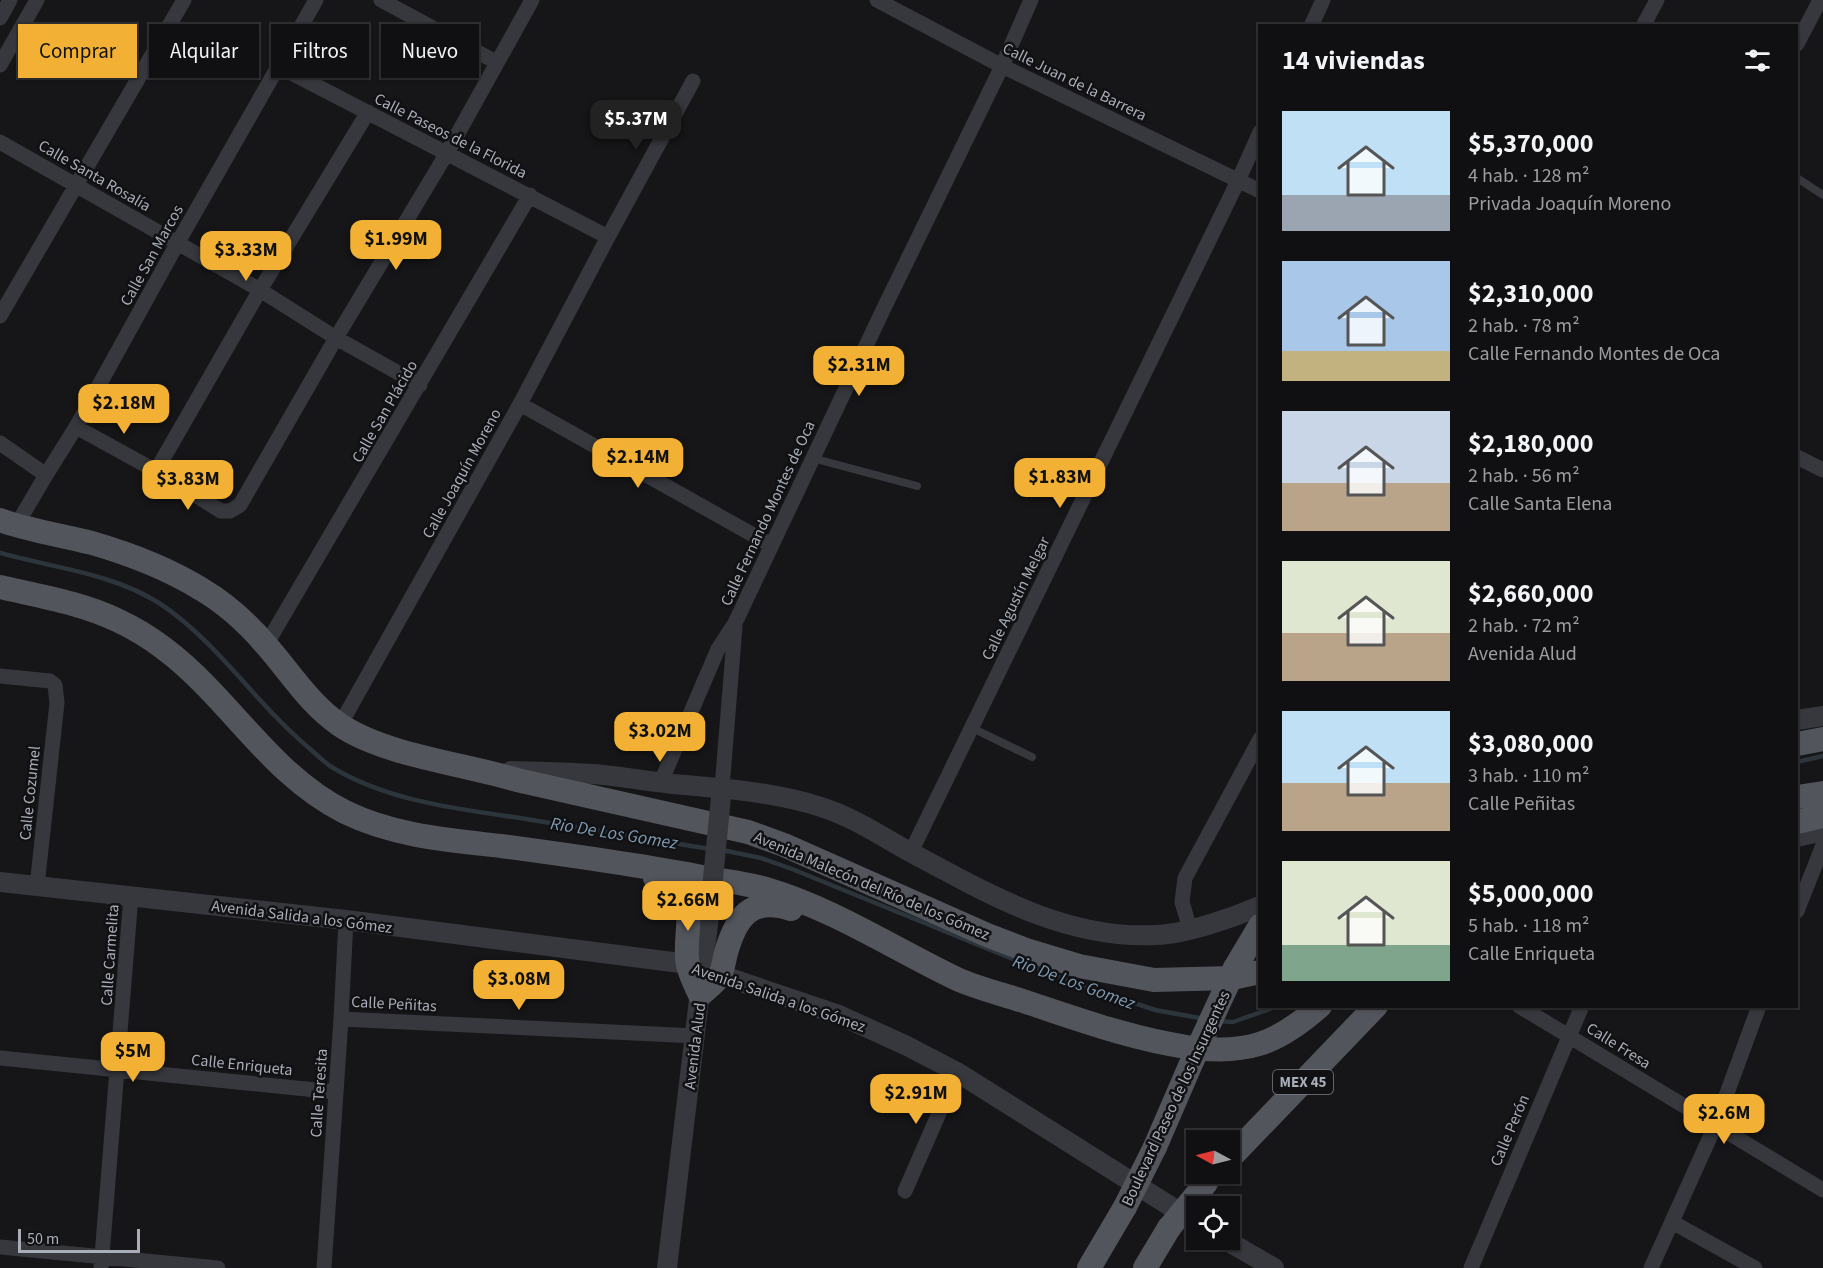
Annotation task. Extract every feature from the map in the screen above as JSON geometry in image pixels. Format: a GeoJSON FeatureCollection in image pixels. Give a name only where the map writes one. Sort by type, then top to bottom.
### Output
{"type":"FeatureCollection","features":[{"type":"Feature","properties":{"kind":"main road","name":"Avenida Malecón del Río de los Gómez"},"geometry":{"type":"LineString","coordinates":[[8,523],[92,543],[167,569],[203,590],[229,610],[266,645],[317,706],[340,725],[366,738],[404,751],[517,780],[748,832],[784,845],[987,935],[1079,966],[1154,980],[1232,978],[1258,972]]}},
{"type":"Feature","properties":{"kind":"main road"},"geometry":{"type":"LineString","coordinates":[[0,587],[48,598],[97,613],[118,620],[143,634],[172,655],[205,685],[291,776],[324,800],[346,812],[397,831],[613,861],[764,888],[806,903],[959,980]]}},
{"type":"Feature","properties":{"kind":"main road"},"geometry":{"type":"LineString","coordinates":[[1798,744],[1823,739]]}},
{"type":"Feature","properties":{"kind":"main road"},"geometry":{"type":"LineString","coordinates":[[1798,797],[1823,793]]}},
{"type":"Feature","properties":{"kind":"main road"},"geometry":{"type":"LineString","coordinates":[[1798,822],[1823,816]]}},
{"type":"Feature","properties":{"kind":"main road"},"geometry":{"type":"LineString","coordinates":[[480,844],[517,860],[677,883],[687,896],[689,909],[686,942],[704,970]]}},
{"type":"Feature","properties":{"kind":"main road"},"geometry":{"type":"LineString","coordinates":[[700,995],[704,970],[730,937],[743,915],[755,908],[772,904],[790,908],[898,960],[1070,1016],[1151,1040],[1186,1047],[1226,1051],[1257,1046],[1289,1031],[1318,1008]]}},
{"type":"Feature","properties":{"kind":"main road","name":"Boulevard Paseo de los Insurgentes"},"geometry":{"type":"LineString","coordinates":[[1089,1268],[1125,1207],[1155,1147],[1236,966],[1258,929]]}},
{"type":"Feature","properties":{"kind":"main road"},"geometry":{"type":"LineString","coordinates":[[1236,966],[1258,950]]}},
{"type":"Feature","properties":{"kind":"main road","name":"MEX 45"},"geometry":{"type":"LineString","coordinates":[[1240,1148],[1374,1008]]}},
{"type":"Feature","properties":{"kind":"main road"},"geometry":{"type":"LineString","coordinates":[[1145,1268],[1184,1223],[1207,1184]]}},
{"type":"Feature","properties":{"kind":"street"},"geometry":{"type":"LineString","coordinates":[[0,18],[10,0]]}},
{"type":"Feature","properties":{"kind":"street"},"geometry":{"type":"LineString","coordinates":[[0,65],[37,0]]}},
{"type":"Feature","properties":{"kind":"street"},"geometry":{"type":"LineString","coordinates":[[0,316],[184,0]]}},
{"type":"Feature","properties":{"kind":"street","name":"Calle San Marcos"},"geometry":{"type":"LineString","coordinates":[[302,24],[316,0]]}},
{"type":"Feature","properties":{"kind":"street"},"geometry":{"type":"LineString","coordinates":[[381,0],[496,62]]}},
{"type":"Feature","properties":{"kind":"street"},"geometry":{"type":"LineString","coordinates":[[76,427],[156,471],[221,511],[230,511],[240,505],[336,338],[447,153],[532,0]]}},
{"type":"Feature","properties":{"kind":"street","name":"Calle Juan de la Barrera"},"geometry":{"type":"LineString","coordinates":[[877,0],[1002,66],[1258,190]]}},
{"type":"Feature","properties":{"kind":"street","name":"Calle Fernando Montes de Oca"},"geometry":{"type":"LineString","coordinates":[[661,782],[718,648],[735,623],[1002,66],[1031,0]]}},
{"type":"Feature","properties":{"kind":"street"},"geometry":{"type":"LineString","coordinates":[[1312,24],[1323,0]]}},
{"type":"Feature","properties":{"kind":"street"},"geometry":{"type":"LineString","coordinates":[[1644,24],[1657,0]]}},
{"type":"Feature","properties":{"kind":"street"},"geometry":{"type":"LineString","coordinates":[[1798,42],[1820,6]]}},
{"type":"Feature","properties":{"kind":"street","name":"Calle San Marcos"},"geometry":{"type":"LineString","coordinates":[[8,523],[46,475],[76,427],[271,78]]}},
{"type":"Feature","properties":{"kind":"street","name":"Calle Paseos de la Florida"},"geometry":{"type":"LineString","coordinates":[[301,78],[608,237]]}},
{"type":"Feature","properties":{"kind":"street","name":"Calle Joaquín Moreno"},"geometry":{"type":"LineString","coordinates":[[340,725],[520,404],[693,81]]}},
{"type":"Feature","properties":{"kind":"street"},"geometry":{"type":"LineString","coordinates":[[156,471],[260,290],[368,112]]}},
{"type":"Feature","properties":{"kind":"street","name":"Calle Agustín Melgar"},"geometry":{"type":"LineString","coordinates":[[911,852],[1258,136]]}},
{"type":"Feature","properties":{"kind":"street","name":"Calle Santa Rosalía"},"geometry":{"type":"LineString","coordinates":[[0,142],[260,290],[336,338],[420,385]]}},
{"type":"Feature","properties":{"kind":"street","name":"Calle San Plácido"},"geometry":{"type":"LineString","coordinates":[[266,645],[530,195]]}},
{"type":"Feature","properties":{"kind":"street"},"geometry":{"type":"LineString","coordinates":[[520,404],[771,545]]}},
{"type":"Feature","properties":{"kind":"street"},"geometry":{"type":"LineString","coordinates":[[0,443],[46,475]]}},
{"type":"Feature","properties":{"kind":"street"},"geometry":{"type":"LineString","coordinates":[[1798,458],[1823,470]]}},
{"type":"Feature","properties":{"kind":"street"},"geometry":{"type":"LineString","coordinates":[[704,970],[722,792],[735,623]]}},
{"type":"Feature","properties":{"kind":"street","name":"Calle Cozumel"},"geometry":{"type":"LineString","coordinates":[[0,676],[50,681],[55,685],[57,703],[37,886]]}},
{"type":"Feature","properties":{"kind":"street"},"geometry":{"type":"LineString","coordinates":[[1798,720],[1823,716]]}},
{"type":"Feature","properties":{"kind":"street"},"geometry":{"type":"LineString","coordinates":[[1190,928],[1182,902],[1185,878],[1258,743]]}},
{"type":"Feature","properties":{"kind":"street","name":"Avenida Malecón del Río de los Gómez"},"geometry":{"type":"LineString","coordinates":[[484,770],[594,774],[722,792],[786,798],[824,807],[848,816],[983,889],[1053,921],[1078,928],[1122,935],[1157,935],[1241,914],[1258,907]]}},
{"type":"Feature","properties":{"kind":"street"},"geometry":{"type":"LineString","coordinates":[[1798,837],[1823,831]]}},
{"type":"Feature","properties":{"kind":"street"},"geometry":{"type":"LineString","coordinates":[[1798,908],[1823,845]]}},
{"type":"Feature","properties":{"kind":"street","name":"Avenida Salida a los Gómez"},"geometry":{"type":"LineString","coordinates":[[0,882],[346,920],[704,970],[877,1031],[957,1072],[1184,1223]]}},
{"type":"Feature","properties":{"kind":"street","name":"Calle Carmelita"},"geometry":{"type":"LineString","coordinates":[[102,1263],[131,896]]}},
{"type":"Feature","properties":{"kind":"street","name":"Calle Teresita"},"geometry":{"type":"LineString","coordinates":[[324,1268],[346,920]]}},
{"type":"Feature","properties":{"kind":"street","name":"Avenida Alud"},"geometry":{"type":"LineString","coordinates":[[667,1268],[700,995]]}},
{"type":"Feature","properties":{"kind":"street","name":"Calle Fresa"},"geometry":{"type":"LineString","coordinates":[[1522,1008],[1823,1190]]}},
{"type":"Feature","properties":{"kind":"street","name":"Calle Perón"},"geometry":{"type":"LineString","coordinates":[[1471,1268],[1581,1008]]}},
{"type":"Feature","properties":{"kind":"street"},"geometry":{"type":"LineString","coordinates":[[1651,1268],[1715,1126],[1758,1008]]}},
{"type":"Feature","properties":{"kind":"street","name":"Calle Peñitas"},"geometry":{"type":"LineString","coordinates":[[341,1019],[696,1036]]}},
{"type":"Feature","properties":{"kind":"street","name":"Calle Enriqueta"},"geometry":{"type":"LineString","coordinates":[[0,1058],[336,1092]]}},
{"type":"Feature","properties":{"kind":"street"},"geometry":{"type":"LineString","coordinates":[[906,1191],[957,1072]]}},
{"type":"Feature","properties":{"kind":"street"},"geometry":{"type":"LineString","coordinates":[[1672,1222],[1755,1268]]}},
{"type":"Feature","properties":{"kind":"street"},"geometry":{"type":"LineString","coordinates":[[0,1247],[102,1263],[218,1268]]}},
{"type":"Feature","properties":{"kind":"street"},"geometry":{"type":"LineString","coordinates":[[1240,1248],[1274,1268]]}},
{"type":"Feature","properties":{"kind":"lane"},"geometry":{"type":"LineString","coordinates":[[1798,179],[1823,195]]}},
{"type":"Feature","properties":{"kind":"lane"},"geometry":{"type":"LineString","coordinates":[[812,459],[917,486]]}},
{"type":"Feature","properties":{"kind":"lane"},"geometry":{"type":"LineString","coordinates":[[972,728],[1032,757]]}},
{"type":"Feature","properties":{"kind":"waterway","name":"Rio De Los Gomez"},"geometry":{"type":"LineString","coordinates":[[0,553],[102,578],[141,593],[159,603],[180,618],[218,654],[290,731],[322,760],[352,778],[400,796],[450,807],[710,849]]}},
{"type":"Feature","properties":{"kind":"waterway","name":"Rio De Los Gomez"},"geometry":{"type":"LineString","coordinates":[[1798,762],[1823,756]]}},
{"type":"Feature","properties":{"kind":"waterway","name":"Rio De Los Gomez"},"geometry":{"type":"LineString","coordinates":[[722,850],[761,858],[792,869],[1052,975],[1155,1010],[1205,1019]]}},
{"type":"Feature","properties":{"kind":"waterway","name":"Rio De Los Gomez"},"geometry":{"type":"LineString","coordinates":[[1219,1021],[1233,1022],[1272,1008]]}}]}
